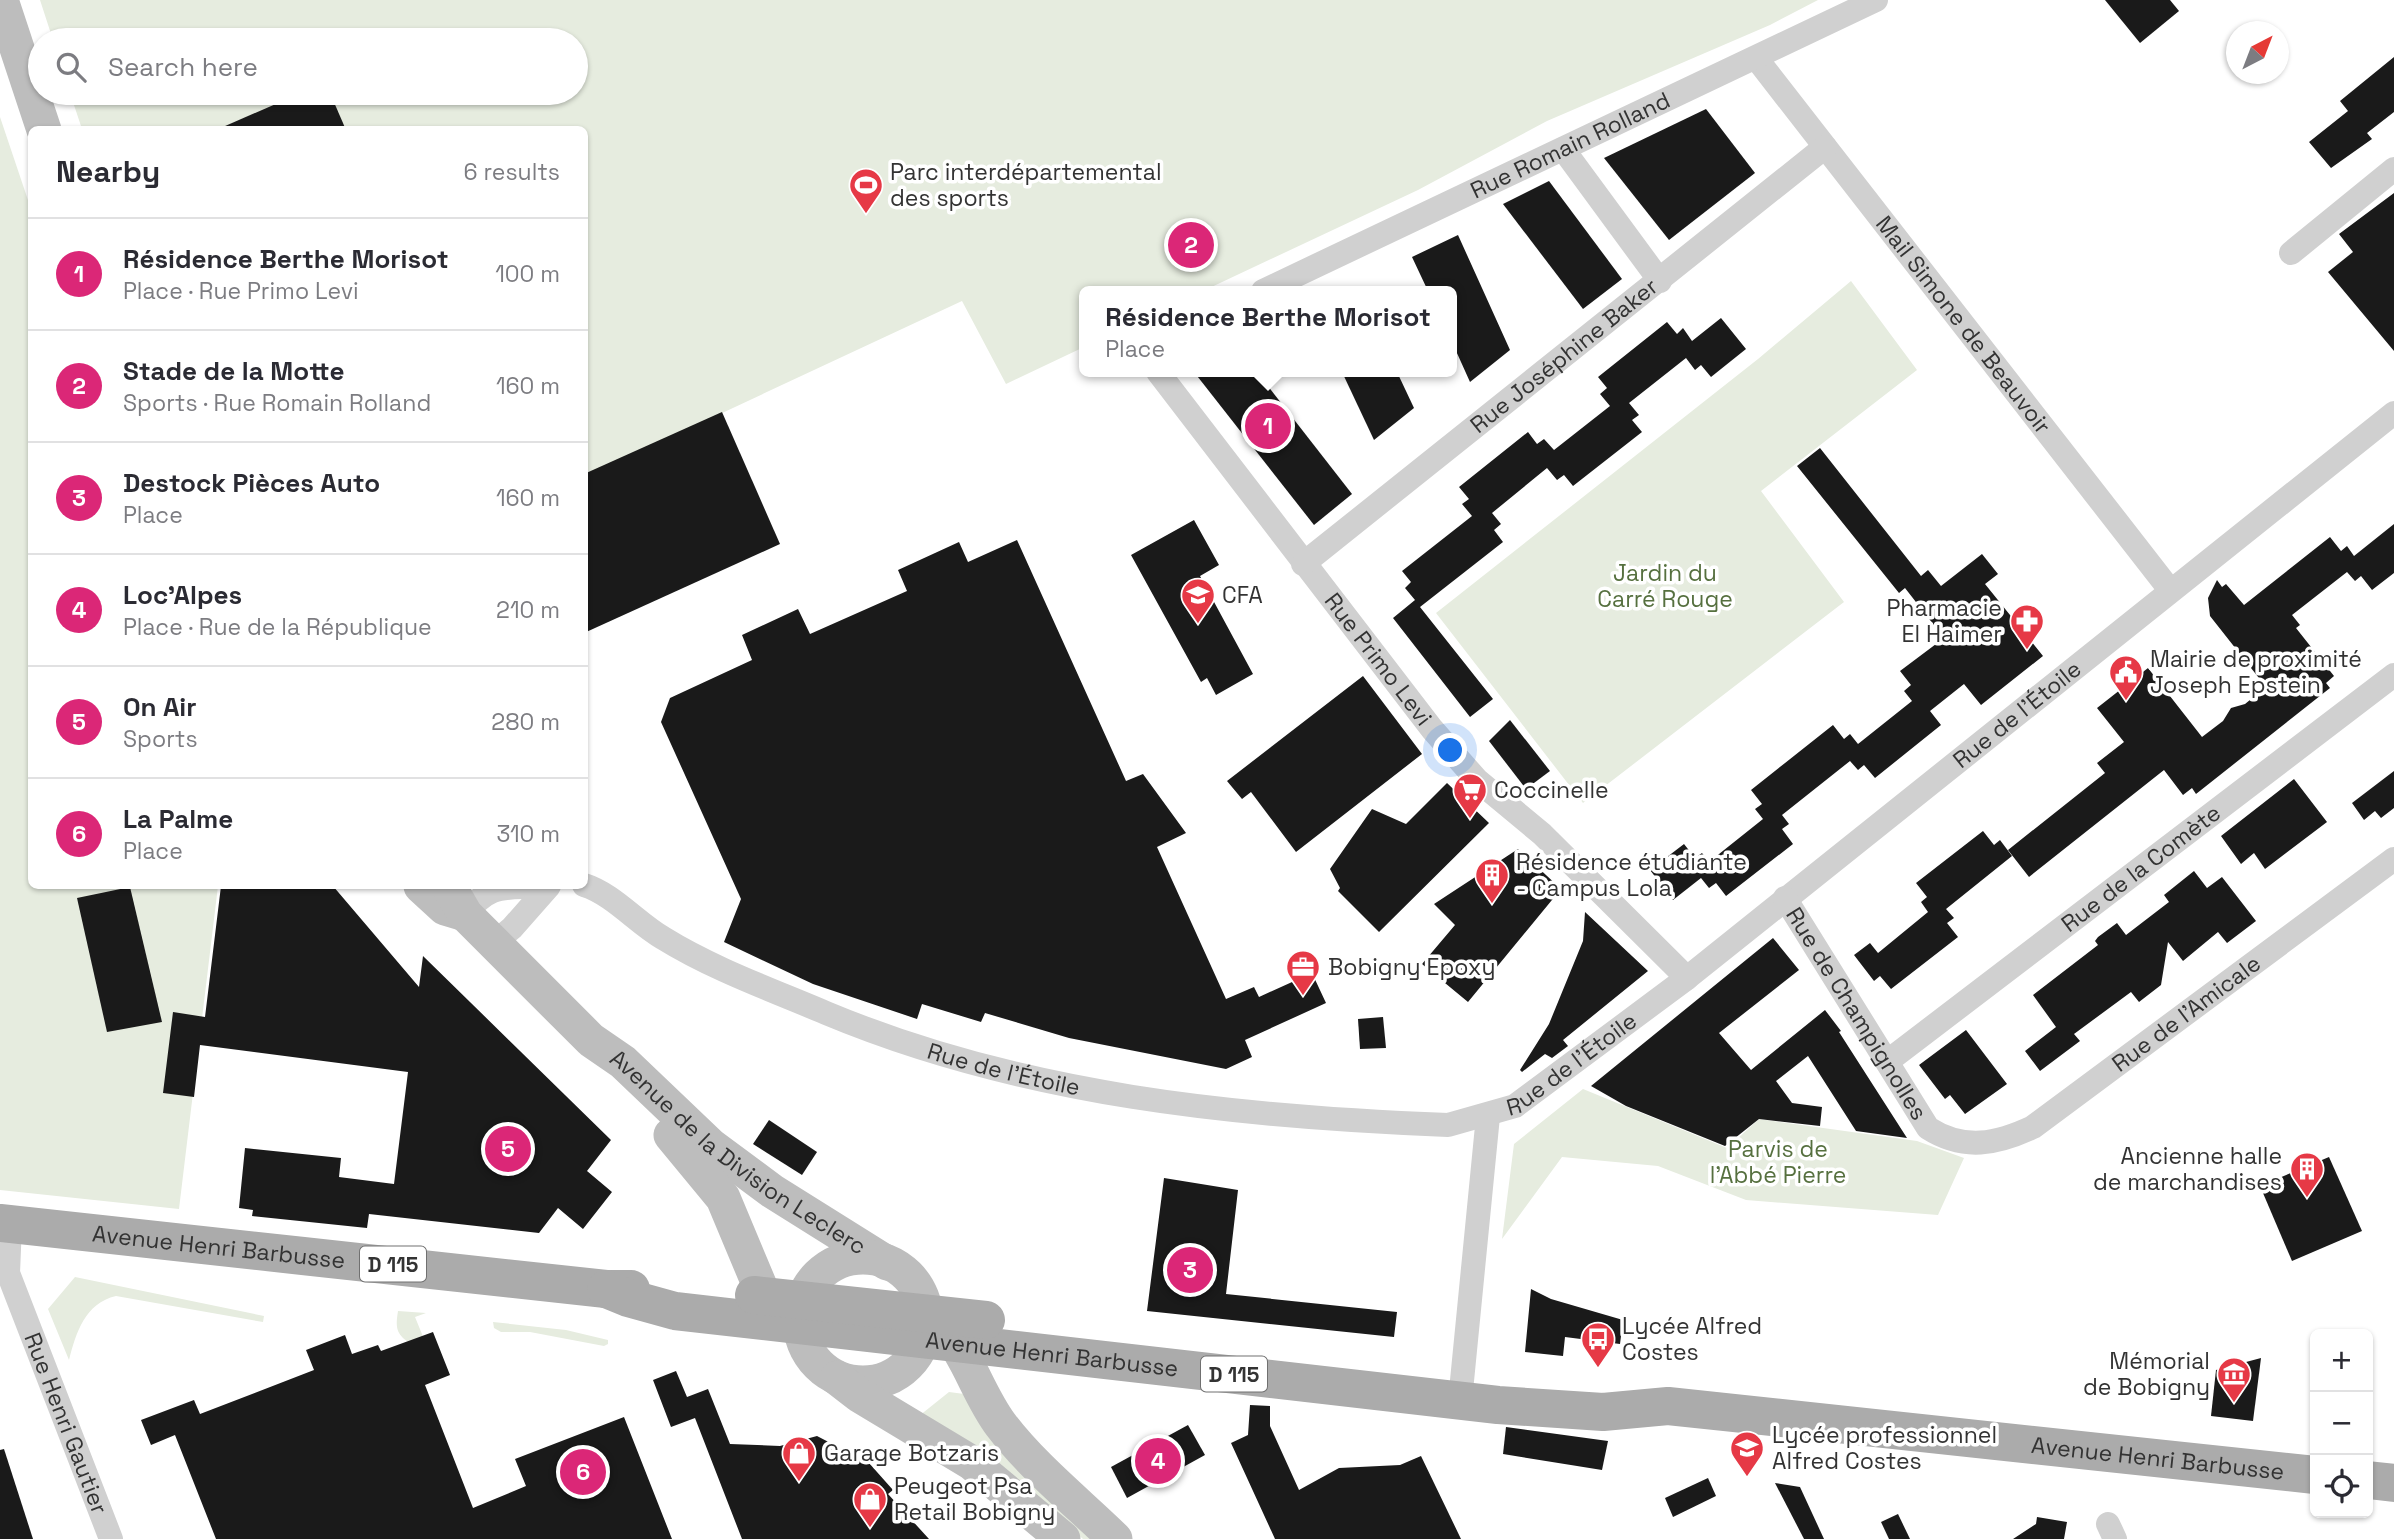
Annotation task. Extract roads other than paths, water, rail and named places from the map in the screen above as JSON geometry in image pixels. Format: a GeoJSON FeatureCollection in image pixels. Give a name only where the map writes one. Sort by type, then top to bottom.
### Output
{"type":"FeatureCollection","features":[{"type":"Feature","properties":{"kind":"main road"},"geometry":{"type":"LineString","coordinates":[[1,0],[28,82]]}},
{"type":"Feature","properties":{"kind":"main road"},"geometry":{"type":"LineString","coordinates":[[36,105],[43,126]]}},
{"type":"Feature","properties":{"kind":"main road","name":"Avenue de la Division Leclerc"},"geometry":{"type":"LineString","coordinates":[[424,889],[444,908],[457,900],[494,943],[591,1040],[623,1062],[737,1167],[887,1263],[918,1290],[937,1332],[978,1386],[1015,1442],[1115,1539]]}},
{"type":"Feature","properties":{"kind":"main road","name":"Avenue de la Division Leclerc"},"geometry":{"type":"LineString","coordinates":[[591,1040],[608,1072],[683,1147],[723,1198],[764,1296]]}},
{"type":"Feature","properties":{"kind":"main road","name":"Avenue Henri Barbusse"},"geometry":{"type":"LineString","coordinates":[[5,1224],[606,1289],[692,1289],[764,1296],[802,1312]]}},
{"type":"Feature","properties":{"kind":"main road"},"geometry":{"type":"LineString","coordinates":[[887,1263],[867,1256],[840,1261],[818,1275],[802,1312],[811,1354],[859,1395],[972,1463],[1063,1539]]}},
{"type":"Feature","properties":{"kind":"main road","name":"Avenue Henri Barbusse"},"geometry":{"type":"LineString","coordinates":[[606,1289],[675,1311],[802,1312],[937,1332],[1286,1361],[1461,1388],[1636,1394],[1668,1406],[2310,1474]]}},
{"type":"Feature","properties":{"kind":"main road"},"geometry":{"type":"LineString","coordinates":[[832,1374],[858,1382],[886,1378],[909,1363],[937,1332]]}},
{"type":"Feature","properties":{"kind":"main road"},"geometry":{"type":"LineString","coordinates":[[2373,1481],[2394,1483]]}},
{"type":"Feature","properties":{"kind":"street","name":"Rue Romain Rolland"},"geometry":{"type":"LineString","coordinates":[[1274,286],[1876,0]]}},
{"type":"Feature","properties":{"kind":"street","name":"Mail Simone de Beauvoir"},"geometry":{"type":"LineString","coordinates":[[1756,58],[2170,590]]}},
{"type":"Feature","properties":{"kind":"street","name":"Rue Joséphine Baker"},"geometry":{"type":"LineString","coordinates":[[1303,564],[1825,147]]}},
{"type":"Feature","properties":{"kind":"street"},"geometry":{"type":"LineString","coordinates":[[1563,149],[1660,281]]}},
{"type":"Feature","properties":{"kind":"street"},"geometry":{"type":"LineString","coordinates":[[2291,253],[2394,169]]}},
{"type":"Feature","properties":{"kind":"street","name":"Rue Primo Levi"},"geometry":{"type":"LineString","coordinates":[[1162,377],[1432,729],[1477,780],[1542,834],[1687,978]]}},
{"type":"Feature","properties":{"kind":"street","name":"Rue de l'Étoile"},"geometry":{"type":"LineString","coordinates":[[588,888],[663,939],[829,1014],[919,1048],[1027,1077],[1188,1107],[1436,1125],[1488,1116],[1516,1106],[1687,978],[2394,413]]}},
{"type":"Feature","properties":{"kind":"street","name":"Rue de la Comète"},"geometry":{"type":"LineString","coordinates":[[1888,1061],[2394,675]]}},
{"type":"Feature","properties":{"kind":"street","name":"Rue de l'Amicale"},"geometry":{"type":"LineString","coordinates":[[1967,1144],[2004,1140],[2033,1127],[2394,859]]}},
{"type":"Feature","properties":{"kind":"street"},"geometry":{"type":"LineString","coordinates":[[457,900],[478,898],[490,890],[503,889]]}},
{"type":"Feature","properties":{"kind":"street"},"geometry":{"type":"LineString","coordinates":[[494,943],[512,928],[546,889]]}},
{"type":"Feature","properties":{"kind":"street","name":"Rue de Champignolles"},"geometry":{"type":"LineString","coordinates":[[1785,898],[1928,1128],[1944,1139],[1967,1144]]}},
{"type":"Feature","properties":{"kind":"street"},"geometry":{"type":"LineString","coordinates":[[1461,1388],[1488,1116]]}},
{"type":"Feature","properties":{"kind":"street","name":"Rue Henri Gautier"},"geometry":{"type":"LineString","coordinates":[[5,1224],[8,1273],[111,1539]]}},
{"type":"Feature","properties":{"kind":"place","name":"Parc interdépartemental des sports"},"geometry":{"type":"Point","coordinates":[866,215]}},
{"type":"Feature","properties":{"kind":"place","name":"Stade de la Motte"},"geometry":{"type":"Point","coordinates":[1191,245]}},
{"type":"Feature","properties":{"kind":"place","name":"Résidence Berthe Morisot"},"geometry":{"type":"Point","coordinates":[1268,426]}},
{"type":"Feature","properties":{"kind":"place","name":"CFA"},"geometry":{"type":"Point","coordinates":[1198,625]}},
{"type":"Feature","properties":{"kind":"place","name":"Pharmacie El Haimer"},"geometry":{"type":"Point","coordinates":[2027,651]}},
{"type":"Feature","properties":{"kind":"place","name":"Mairie de proximité Joseph Epstein"},"geometry":{"type":"Point","coordinates":[2126,702]}},
{"type":"Feature","properties":{"kind":"place","name":"Coccinelle"},"geometry":{"type":"Point","coordinates":[1470,820]}},
{"type":"Feature","properties":{"kind":"place","name":"Résidence étudiante - Campus Lola"},"geometry":{"type":"Point","coordinates":[1492,905]}},
{"type":"Feature","properties":{"kind":"place","name":"Bobigny Epoxy"},"geometry":{"type":"Point","coordinates":[1303,997]}},
{"type":"Feature","properties":{"kind":"place","name":"On Air"},"geometry":{"type":"Point","coordinates":[508,1149]}},
{"type":"Feature","properties":{"kind":"place","name":"Ancienne halle de marchandises"},"geometry":{"type":"Point","coordinates":[2307,1199]}},
{"type":"Feature","properties":{"kind":"place","name":"Destock Pièces Auto"},"geometry":{"type":"Point","coordinates":[1190,1270]}},
{"type":"Feature","properties":{"kind":"place","name":"Lycée Alfred Costes"},"geometry":{"type":"Point","coordinates":[1598,1369]}},
{"type":"Feature","properties":{"kind":"place","name":"Mémorial de Bobigny"},"geometry":{"type":"Point","coordinates":[2234,1404]}},
{"type":"Feature","properties":{"kind":"place","name":"Loc'Alpes"},"geometry":{"type":"Point","coordinates":[1158,1461]}},
{"type":"Feature","properties":{"kind":"place","name":"La Palme"},"geometry":{"type":"Point","coordinates":[583,1472]}},
{"type":"Feature","properties":{"kind":"place","name":"Lycée professionnel Alfred Costes"},"geometry":{"type":"Point","coordinates":[1747,1478]}},
{"type":"Feature","properties":{"kind":"place","name":"Garage Botzaris"},"geometry":{"type":"Point","coordinates":[799,1483]}},
{"type":"Feature","properties":{"kind":"place","name":"Peugeot Psa Retail Bobigny"},"geometry":{"type":"Point","coordinates":[870,1529]}},
{"type":"Feature","properties":{"kind":"park label","name":"Jardin du Carré Rouge"},"geometry":{"type":"Point","coordinates":[1665,586]}},
{"type":"Feature","properties":{"kind":"park label","name":"Parvis de l'Abbé Pierre"},"geometry":{"type":"Point","coordinates":[1778,1162]}}]}
